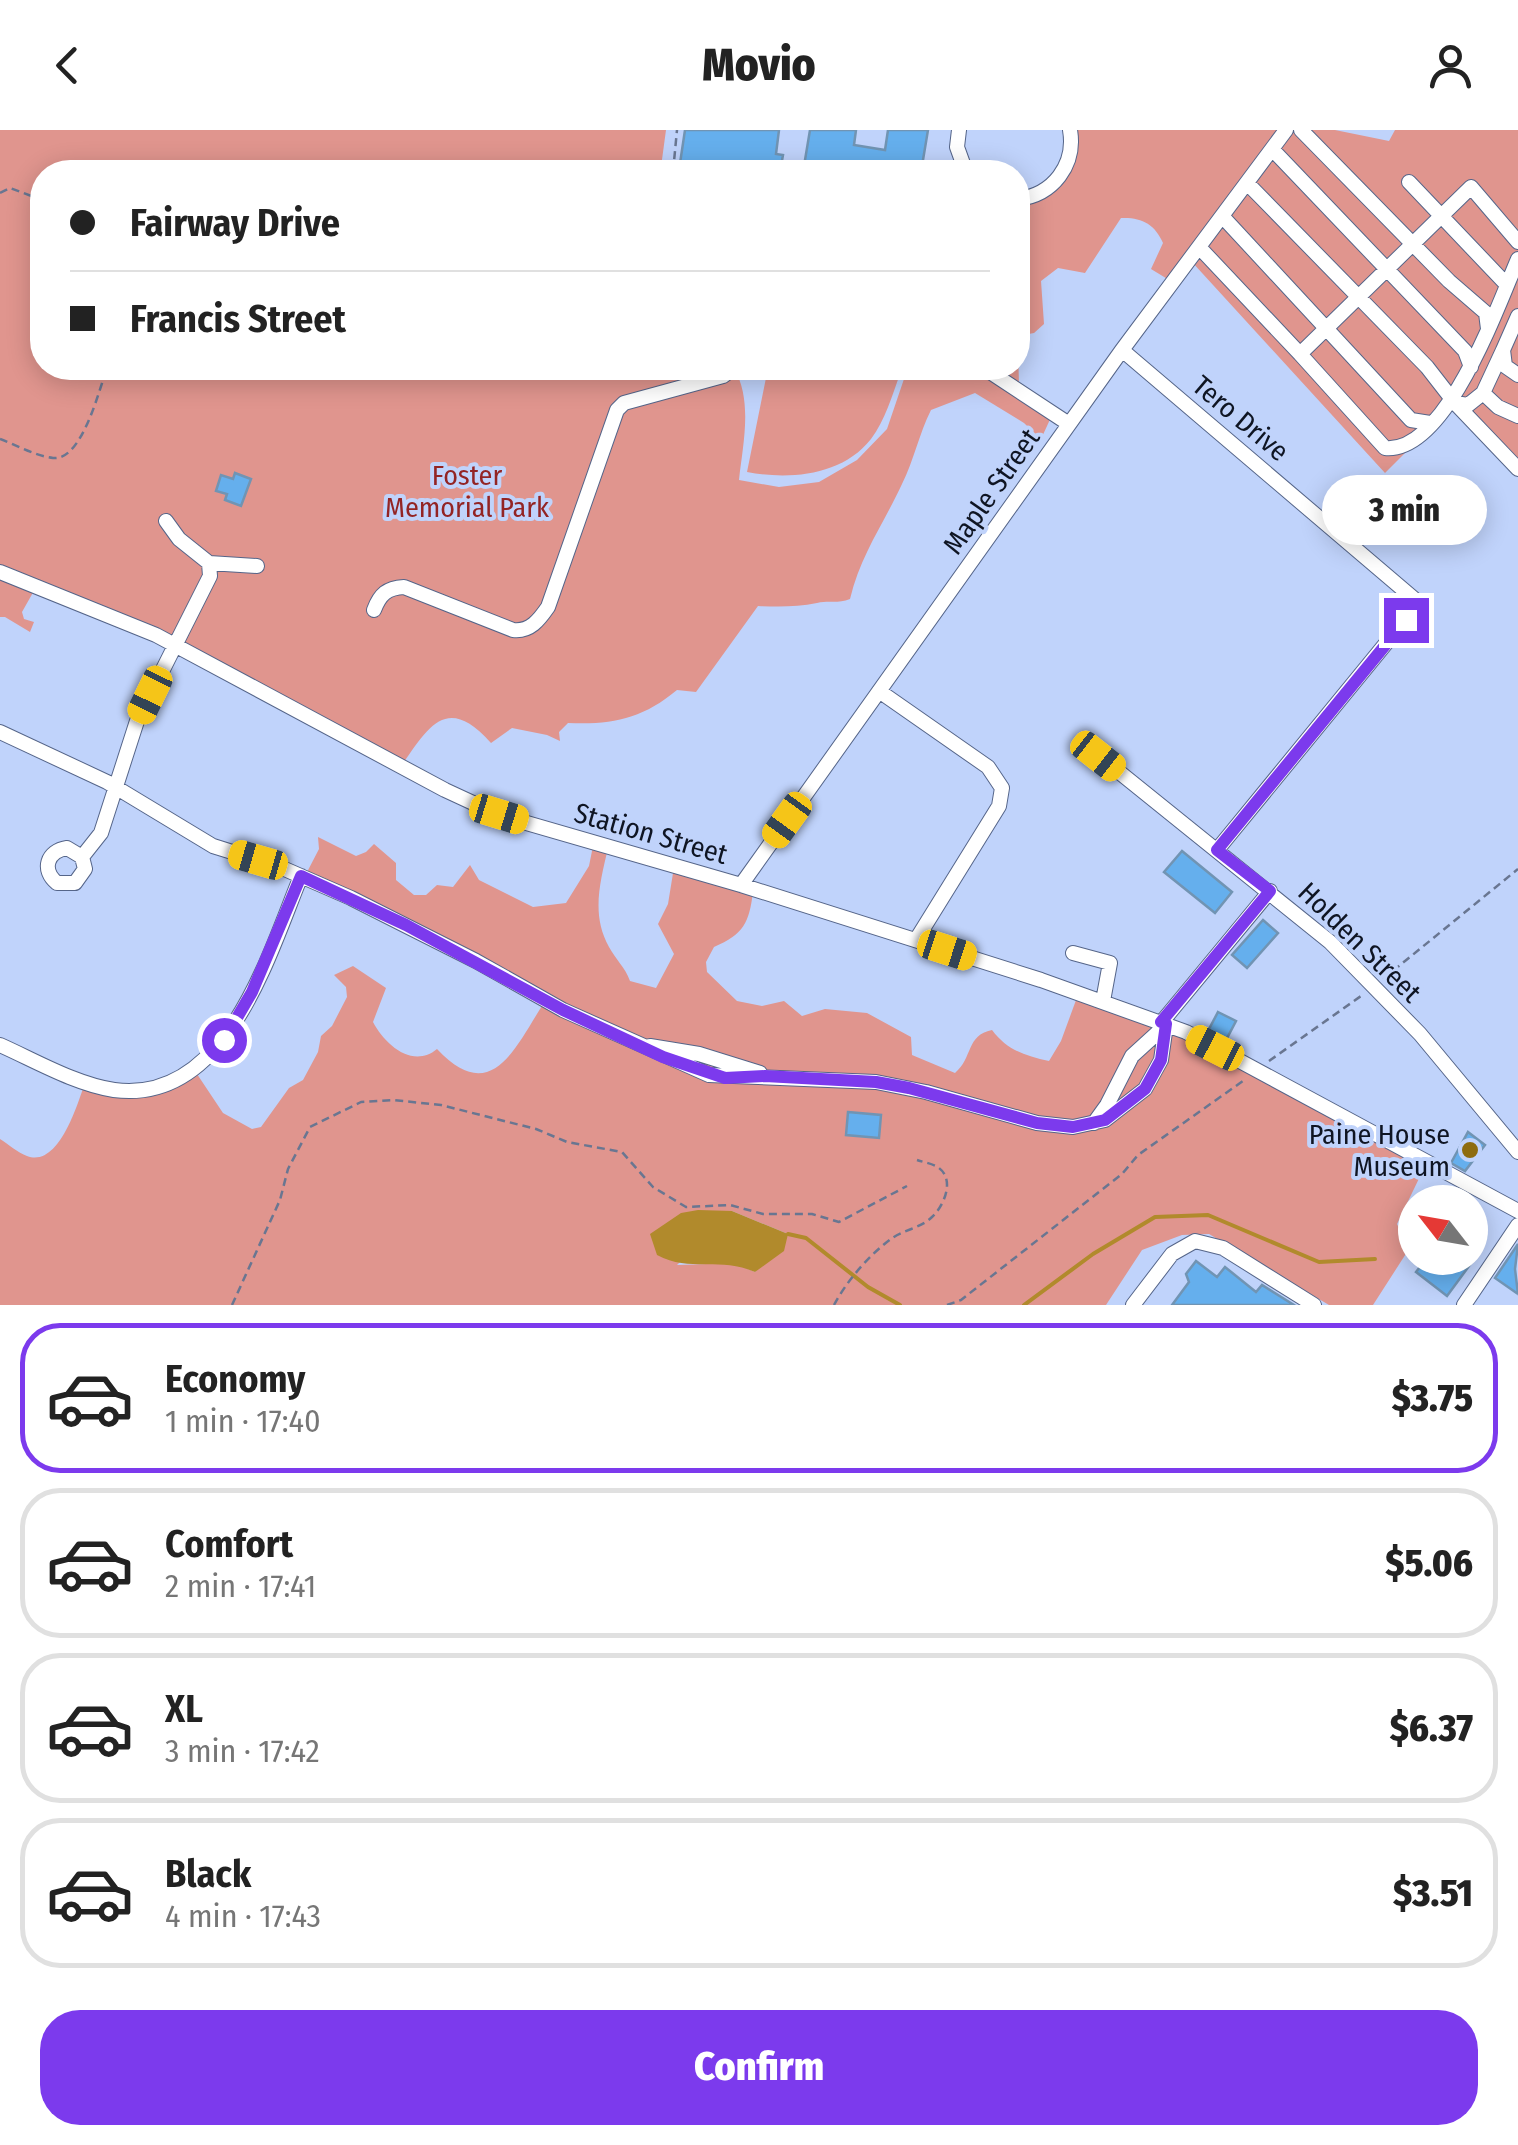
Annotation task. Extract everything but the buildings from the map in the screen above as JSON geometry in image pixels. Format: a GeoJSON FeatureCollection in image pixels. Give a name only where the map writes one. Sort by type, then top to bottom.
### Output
{"type":"FeatureCollection","features":[{"type":"Feature","properties":{"kind":"street"},"geometry":{"type":"LineString","coordinates":[[959,130],[957,147],[962,160]]}},
{"type":"Feature","properties":{"kind":"street"},"geometry":{"type":"LineString","coordinates":[[1030,195],[1046,190],[1063,172],[1071,150],[1070,130]]}},
{"type":"Feature","properties":{"kind":"street","name":"Maple Street"},"geometry":{"type":"LineString","coordinates":[[741,885],[1122,350],[1286,130]]}},
{"type":"Feature","properties":{"kind":"street"},"geometry":{"type":"LineString","coordinates":[[1301,130],[1449,281],[1486,313],[1488,330]]}},
{"type":"Feature","properties":{"kind":"street"},"geometry":{"type":"LineString","coordinates":[[1272,149],[1465,351],[1471,367]]}},
{"type":"Feature","properties":{"kind":"street"},"geometry":{"type":"LineString","coordinates":[[1409,182],[1507,285]]}},
{"type":"Feature","properties":{"kind":"street"},"geometry":{"type":"LineString","coordinates":[[1246,183],[1358,296],[1518,469]]}},
{"type":"Feature","properties":{"kind":"street"},"geometry":{"type":"LineString","coordinates":[[1300,354],[1471,187],[1518,242]]}},
{"type":"Feature","properties":{"kind":"street"},"geometry":{"type":"LineString","coordinates":[[1222,216],[1411,420],[1430,423]]}},
{"type":"Feature","properties":{"kind":"street"},"geometry":{"type":"LineString","coordinates":[[1198,247],[1384,448],[1404,446],[1430,423],[1471,367],[1518,259]]}},
{"type":"Feature","properties":{"kind":"street"},"geometry":{"type":"LineString","coordinates":[[1451,395],[1468,406],[1483,393],[1515,333],[1518,316]]}},
{"type":"Feature","properties":{"kind":"street","name":"Tero Drive"},"geometry":{"type":"LineString","coordinates":[[1122,350],[1420,603],[1217,850]]}},
{"type":"Feature","properties":{"kind":"street"},"geometry":{"type":"LineString","coordinates":[[1503,350],[1504,366],[1518,376]]}},
{"type":"Feature","properties":{"kind":"street"},"geometry":{"type":"LineString","coordinates":[[374,610],[378,598],[389,588],[404,587],[514,630],[523,631],[534,625],[548,607],[617,410],[624,402],[708,380]]}},
{"type":"Feature","properties":{"kind":"street"},"geometry":{"type":"LineString","coordinates":[[1002,380],[1069,424]]}},
{"type":"Feature","properties":{"kind":"street"},"geometry":{"type":"LineString","coordinates":[[1483,393],[1518,416]]}},
{"type":"Feature","properties":{"kind":"street"},"geometry":{"type":"LineString","coordinates":[[166,521],[179,540],[209,563],[257,566]]}},
{"type":"Feature","properties":{"kind":"street"},"geometry":{"type":"LineString","coordinates":[[82,857],[102,833],[138,721],[210,576],[209,563]]}},
{"type":"Feature","properties":{"kind":"street","name":"Station Street"},"geometry":{"type":"LineString","coordinates":[[0,572],[176,646],[489,810],[916,940],[1164,1024],[1518,1211]]}},
{"type":"Feature","properties":{"kind":"street"},"geometry":{"type":"LineString","coordinates":[[879,691],[988,767],[1002,788],[999,806],[916,940]]}},
{"type":"Feature","properties":{"kind":"street"},"geometry":{"type":"LineString","coordinates":[[0,732],[116,787],[213,846],[301,876],[406,925],[563,1010],[638,1045],[698,1054],[765,1076],[876,1082],[909,1088],[1051,1126],[1093,1124],[1128,1105],[1152,1079],[1161,1060],[1164,1024]]}},
{"type":"Feature","properties":{"kind":"street","name":"Holden Street"},"geometry":{"type":"LineString","coordinates":[[1098,756],[1330,942],[1420,1034],[1518,1152]]}},
{"type":"Feature","properties":{"kind":"street"},"geometry":{"type":"LineString","coordinates":[[0,1045],[95,1086],[118,1090],[163,1085],[185,1075],[215,1050],[238,1017],[301,876]]}},
{"type":"Feature","properties":{"kind":"street"},"geometry":{"type":"LineString","coordinates":[[1093,1124],[1107,1106],[1132,1056],[1164,1024],[1270,891]]}},
{"type":"Feature","properties":{"kind":"street"},"geometry":{"type":"LineString","coordinates":[[1072,953],[1110,963],[1103,1001]]}},
{"type":"Feature","properties":{"kind":"street"},"geometry":{"type":"LineString","coordinates":[[1464,1305],[1518,1224]]}},
{"type":"Feature","properties":{"kind":"street"},"geometry":{"type":"LineString","coordinates":[[1133,1305],[1172,1254],[1195,1241],[1223,1248],[1314,1305]]}},
{"type":"Feature","properties":{"kind":"path"},"geometry":{"type":"LineString","coordinates":[[674,160],[677,130]]}},
{"type":"Feature","properties":{"kind":"path"},"geometry":{"type":"LineString","coordinates":[[0,193],[10,188],[30,196]]}},
{"type":"Feature","properties":{"kind":"path"},"geometry":{"type":"LineString","coordinates":[[0,438],[52,458],[64,457],[83,433],[103,380]]}},
{"type":"Feature","properties":{"kind":"path"},"geometry":{"type":"LineString","coordinates":[[947,1305],[961,1300],[1122,1174],[1138,1156],[1374,988],[1518,869]]}},
{"type":"Feature","properties":{"kind":"path"},"geometry":{"type":"LineString","coordinates":[[232,1305],[280,1200],[288,1169],[310,1127],[361,1102],[393,1100],[441,1105],[536,1129],[567,1142],[622,1152],[654,1187],[686,1207],[730,1205],[763,1214],[812,1214],[840,1222],[907,1186]]}},
{"type":"Feature","properties":{"kind":"path"},"geometry":{"type":"LineString","coordinates":[[834,1305],[893,1237],[931,1218],[942,1205],[946,1178],[940,1168],[917,1160]]}},
{"type":"Feature","properties":{"kind":"green space","name":"Foster Memorial Park"},"geometry":{"type":"Polygon","coordinates":[[[0,130],[666,130],[662,160],[30,160],[30,380],[740,380],[745,408],[739,480],[779,487],[819,482],[857,460],[887,429],[904,380],[1019,380],[1053,413],[1041,439],[1024,423],[975,393],[931,410],[906,475],[860,568],[850,599],[758,606],[696,692],[677,690],[651,708],[626,718],[568,723],[559,732],[560,741],[512,728],[491,743],[476,728],[451,718],[431,727],[402,765],[184,649],[35,589],[22,612],[24,619],[34,622],[30,632],[0,617],[0,130]]]}},
{"type":"Feature","properties":{"kind":"green space"},"geometry":{"type":"Polygon","coordinates":[[[1070,130],[1335,130],[1389,141],[1395,130],[1518,130],[1518,469],[1455,403],[1385,473],[1192,262],[1174,283],[1151,269],[1163,243],[1151,226],[1135,219],[1121,218],[1085,273],[1058,268],[1041,281],[1044,324],[1030,334],[1030,193],[1060,177],[1070,130]]]}},
{"type":"Feature","properties":{"kind":"green space"},"geometry":{"type":"Polygon","coordinates":[[[766,380],[898,380],[871,439],[845,461],[797,475],[747,472],[766,380]]]}},
{"type":"Feature","properties":{"kind":"green space"},"geometry":{"type":"Polygon","coordinates":[[[318,837],[356,856],[374,844],[396,863],[396,880],[414,895],[426,895],[437,885],[453,887],[470,865],[479,880],[533,907],[566,903],[589,866],[594,841],[608,848],[599,899],[603,935],[630,981],[656,988],[674,954],[658,924],[668,904],[674,867],[753,892],[743,926],[714,947],[706,962],[707,972],[737,1001],[762,1006],[784,1001],[802,1016],[825,1009],[867,1013],[911,1037],[912,1055],[955,1073],[978,1037],[992,1030],[1017,1051],[1049,1061],[1061,1041],[1079,992],[1163,1022],[1427,1162],[1416,1185],[1398,1185],[1398,1266],[1373,1305],[1329,1305],[1209,1234],[1182,1235],[1142,1250],[1106,1305],[0,1305],[0,1139],[27,1156],[48,1153],[72,1119],[85,1083],[159,1085],[195,1071],[223,1113],[252,1129],[261,1127],[289,1088],[303,1080],[318,1052],[321,1036],[332,1026],[347,997],[346,987],[334,975],[353,966],[386,988],[373,1022],[400,1052],[419,1056],[437,1049],[456,1066],[473,1073],[488,1072],[513,1052],[545,1001],[305,876],[319,849],[318,837]],[[732,1211],[677,1265],[735,1263],[755,1272],[788,1234],[732,1211]]]}},
{"type":"Feature","properties":{"kind":"shaded area"},"geometry":{"type":"Polygon","coordinates":[[[732,1211],[788,1234],[784,1251],[755,1272],[728,1265],[681,1263],[657,1255],[650,1234],[681,1213],[732,1211]]]}},
{"type":"Feature","properties":{"kind":"waterway"},"geometry":{"type":"LineString","coordinates":[[1024,1305],[1093,1254],[1155,1217],[1208,1215],[1319,1262],[1375,1259]]}},
{"type":"Feature","properties":{"kind":"waterway"},"geometry":{"type":"LineString","coordinates":[[788,1234],[806,1238],[868,1287],[900,1305]]}},
{"type":"Feature","properties":{"kind":"place","name":"Paine House Museum"},"geometry":{"type":"Point","coordinates":[1470,1150]}},
{"type":"Feature","properties":{"kind":"route"},"geometry":{"type":"LineString","coordinates":[[224,1040],[252,992],[301,876],[406,925],[563,1010],[709,1075],[876,1082],[1063,1128],[1105,1120],[1145,1089],[1161,1060],[1166,1024],[1161,1022],[1270,891],[1217,850],[1406,620]]}}]}
